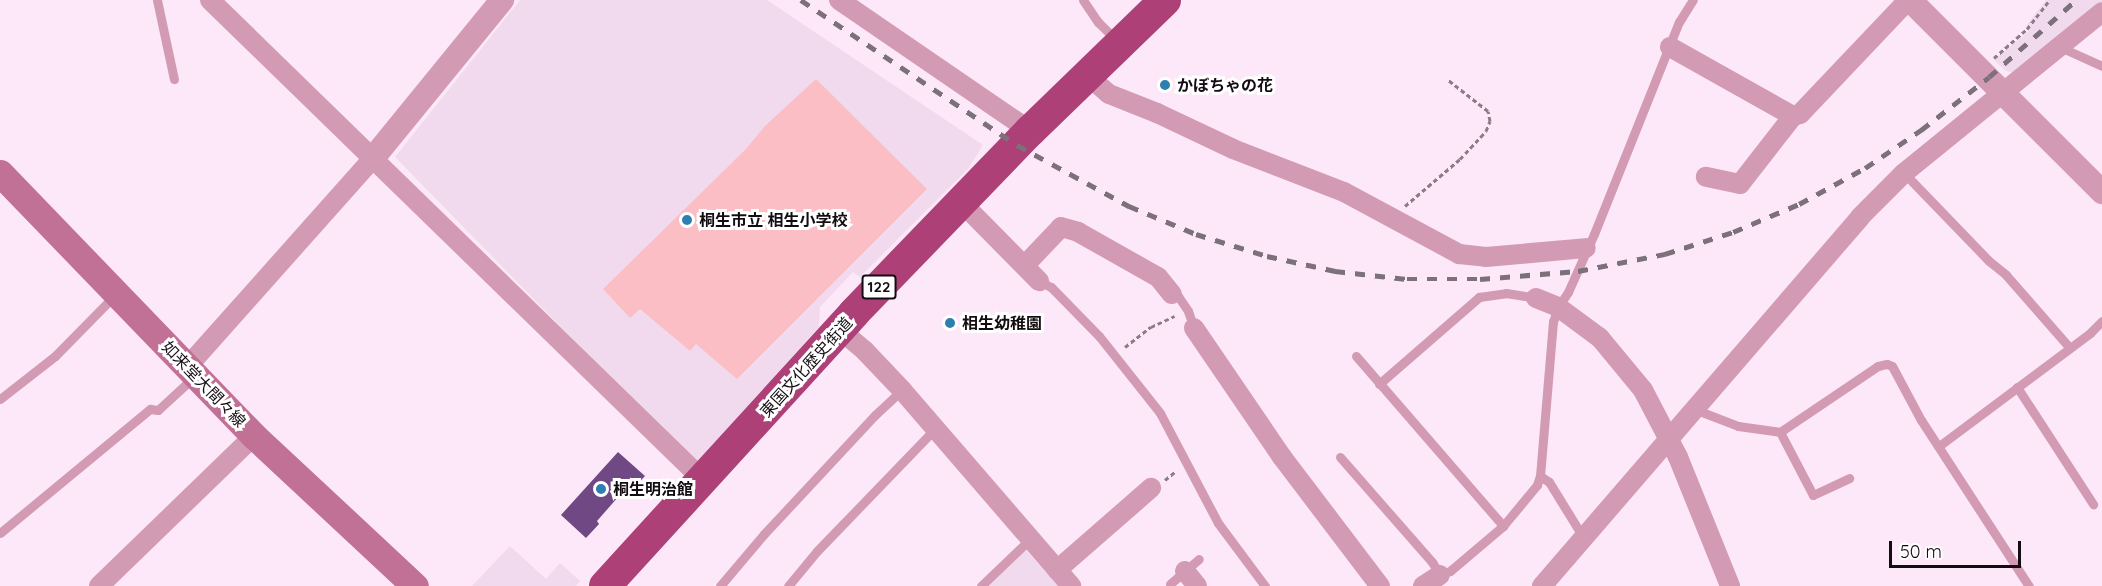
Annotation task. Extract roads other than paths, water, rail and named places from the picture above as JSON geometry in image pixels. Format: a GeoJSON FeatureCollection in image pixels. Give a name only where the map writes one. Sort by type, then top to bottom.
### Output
{"type":"FeatureCollection","features":[{"type":"Feature","properties":{"kind":"highway","name":"東国文化歴史街道"},"geometry":{"type":"LineString","coordinates":[[605,586],[839,329],[1030,131],[1165,0]]}},
{"type":"Feature","properties":{"kind":"main road","name":"如来堂大間々線"},"geometry":{"type":"LineString","coordinates":[[0,173],[254,436],[415,586]]}},
{"type":"Feature","properties":{"kind":"street"},"geometry":{"type":"LineString","coordinates":[[210,0],[374,157],[703,480]]}},
{"type":"Feature","properties":{"kind":"street"},"geometry":{"type":"LineString","coordinates":[[839,0],[1030,131]]}},
{"type":"Feature","properties":{"kind":"street"},"geometry":{"type":"LineString","coordinates":[[1706,177],[1740,184],[1793,116],[1800,114],[1909,0],[2102,192]]}},
{"type":"Feature","properties":{"kind":"street"},"geometry":{"type":"LineString","coordinates":[[192,371],[374,157],[495,5]]}},
{"type":"Feature","properties":{"kind":"street"},"geometry":{"type":"LineString","coordinates":[[1542,586],[1860,217],[1904,173],[2102,12]]}},
{"type":"Feature","properties":{"kind":"street"},"geometry":{"type":"LineString","coordinates":[[1670,47],[1793,116]]}},
{"type":"Feature","properties":{"kind":"street"},"geometry":{"type":"LineString","coordinates":[[1087,75],[1109,94],[1157,113],[1233,149],[1344,192],[1459,254],[1473,256],[1586,249]]}},
{"type":"Feature","properties":{"kind":"street"},"geometry":{"type":"LineString","coordinates":[[963,203],[1039,281]]}},
{"type":"Feature","properties":{"kind":"street"},"geometry":{"type":"LineString","coordinates":[[1025,265],[1061,227],[1078,232],[1158,277],[1172,294]]}},
{"type":"Feature","properties":{"kind":"street"},"geometry":{"type":"LineString","coordinates":[[1536,298],[1558,307],[1600,338],[1616,354],[1643,390],[1669,439],[1730,586]]}},
{"type":"Feature","properties":{"kind":"street"},"geometry":{"type":"LineString","coordinates":[[1194,328],[1282,457],[1380,586]]}},
{"type":"Feature","properties":{"kind":"street"},"geometry":{"type":"LineString","coordinates":[[839,329],[865,351],[902,390],[1071,586]]}},
{"type":"Feature","properties":{"kind":"street"},"geometry":{"type":"LineString","coordinates":[[99,586],[254,436]]}},
{"type":"Feature","properties":{"kind":"street"},"geometry":{"type":"LineString","coordinates":[[1057,570],[1151,488]]}},
{"type":"Feature","properties":{"kind":"lane"},"geometry":{"type":"LineString","coordinates":[[157,0],[174,79]]}},
{"type":"Feature","properties":{"kind":"lane"},"geometry":{"type":"LineString","coordinates":[[1083,0],[1098,22],[1119,44]]}},
{"type":"Feature","properties":{"kind":"lane"},"geometry":{"type":"LineString","coordinates":[[1431,581],[1450,571],[1503,526],[1537,484],[1540,476],[1553,322],[1558,307],[1568,292],[1679,22],[1693,0]]}},
{"type":"Feature","properties":{"kind":"lane"},"geometry":{"type":"LineString","coordinates":[[2060,47],[2102,66]]}},
{"type":"Feature","properties":{"kind":"lane"},"geometry":{"type":"LineString","coordinates":[[1904,173],[1989,261],[2006,275],[2069,347]]}},
{"type":"Feature","properties":{"kind":"lane"},"geometry":{"type":"LineString","coordinates":[[1039,281],[1051,287],[1099,336],[1160,412],[1218,523],[1264,586]]}},
{"type":"Feature","properties":{"kind":"lane"},"geometry":{"type":"LineString","coordinates":[[1379,384],[1479,297],[1506,293],[1536,298]]}},
{"type":"Feature","properties":{"kind":"lane"},"geometry":{"type":"LineString","coordinates":[[0,399],[55,356],[116,294]]}},
{"type":"Feature","properties":{"kind":"lane"},"geometry":{"type":"LineString","coordinates":[[1172,294],[1178,296],[1188,311],[1194,328]]}},
{"type":"Feature","properties":{"kind":"lane"},"geometry":{"type":"LineString","coordinates":[[1939,446],[2090,333],[2102,321]]}},
{"type":"Feature","properties":{"kind":"lane"},"geometry":{"type":"LineString","coordinates":[[2090,333],[2102,336]]}},
{"type":"Feature","properties":{"kind":"lane"},"geometry":{"type":"LineString","coordinates":[[1356,356],[1503,526]]}},
{"type":"Feature","properties":{"kind":"lane"},"geometry":{"type":"LineString","coordinates":[[1694,409],[1738,426],[1780,432],[1878,366],[1887,364],[1896,370],[1921,420],[2029,586]]}},
{"type":"Feature","properties":{"kind":"lane"},"geometry":{"type":"LineString","coordinates":[[0,533],[150,409],[158,410],[192,371]]}},
{"type":"Feature","properties":{"kind":"lane"},"geometry":{"type":"LineString","coordinates":[[2017,387],[2093,504]]}},
{"type":"Feature","properties":{"kind":"lane"},"geometry":{"type":"LineString","coordinates":[[720,586],[764,534],[875,415],[902,390]]}},
{"type":"Feature","properties":{"kind":"lane"},"geometry":{"type":"LineString","coordinates":[[788,586],[817,550],[935,429]]}},
{"type":"Feature","properties":{"kind":"lane"},"geometry":{"type":"LineString","coordinates":[[1780,432],[1813,495],[1850,478]]}},
{"type":"Feature","properties":{"kind":"lane"},"geometry":{"type":"LineString","coordinates":[[1340,457],[1432,562],[1431,581]]}},
{"type":"Feature","properties":{"kind":"lane"},"geometry":{"type":"LineString","coordinates":[[1540,476],[1549,482],[1584,538]]}},
{"type":"Feature","properties":{"kind":"lane"},"geometry":{"type":"LineString","coordinates":[[981,586],[1030,539]]}},
{"type":"Feature","properties":{"kind":"railway"},"geometry":{"type":"LineString","coordinates":[[801,0],[1017,145],[1129,206],[1196,234],[1267,256],[1335,271],[1407,279],[1480,279],[1578,271],[1665,254],[1733,232],[1799,204],[1865,168],[1921,130],[1989,77],[2076,0]]}},
{"type":"Feature","properties":{"kind":"place","name":"かぼちゃの花"},"geometry":{"type":"Point","coordinates":[1165,85]}},
{"type":"Feature","properties":{"kind":"place","name":"桐生市立 相生小学校"},"geometry":{"type":"Point","coordinates":[687,220]}},
{"type":"Feature","properties":{"kind":"place","name":"相生幼稚園"},"geometry":{"type":"Point","coordinates":[950,323]}},
{"type":"Feature","properties":{"kind":"place","name":"桐生明治館"},"geometry":{"type":"Point","coordinates":[601,489]}}]}
